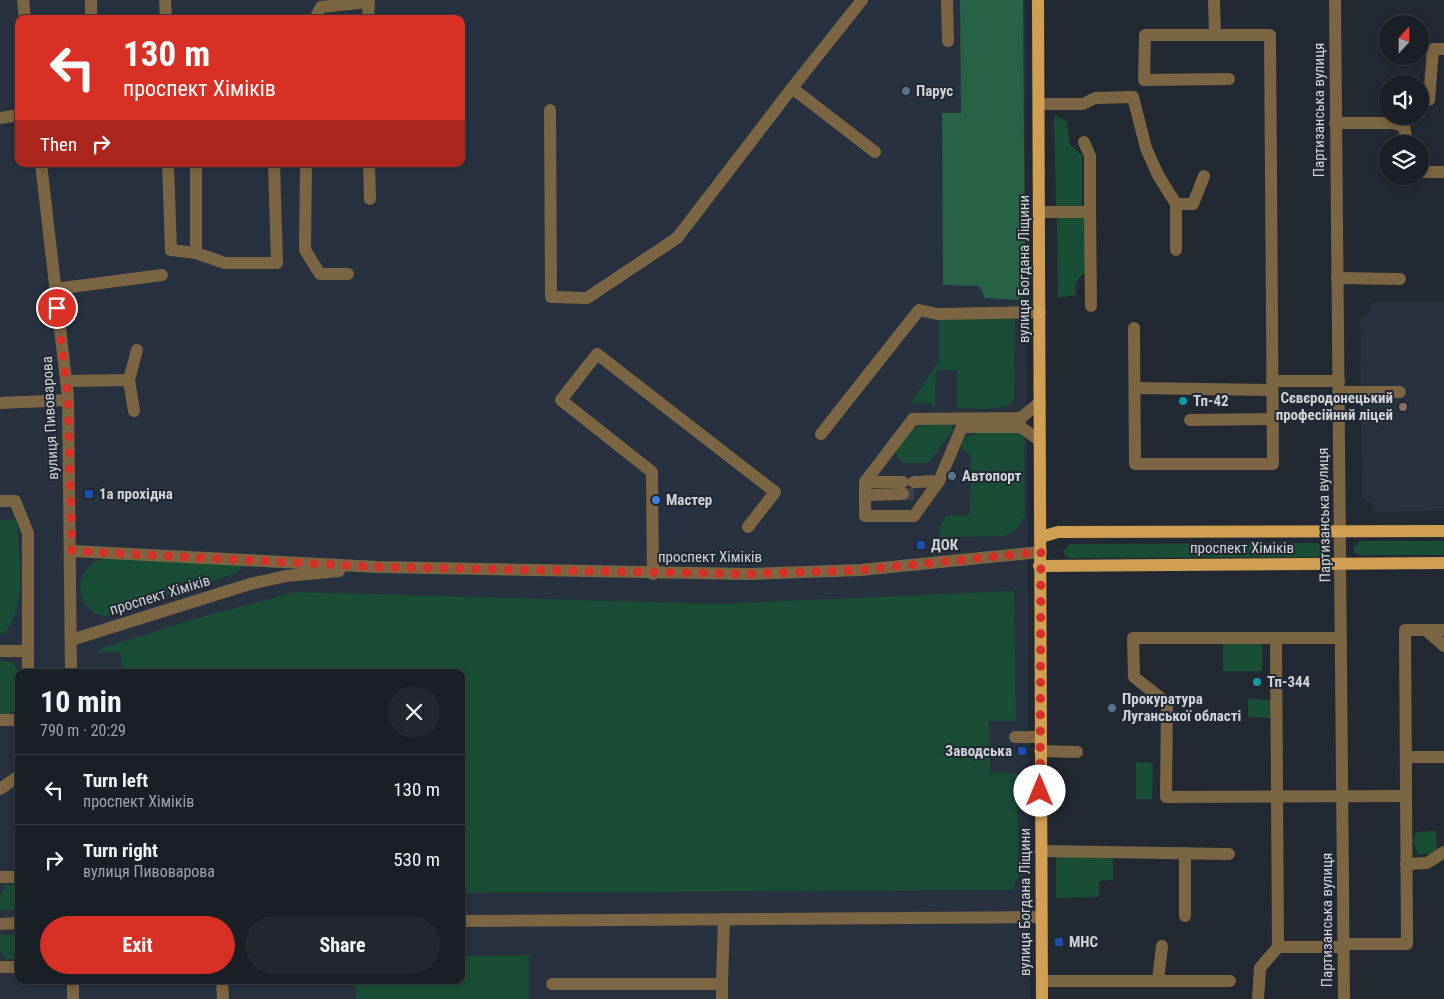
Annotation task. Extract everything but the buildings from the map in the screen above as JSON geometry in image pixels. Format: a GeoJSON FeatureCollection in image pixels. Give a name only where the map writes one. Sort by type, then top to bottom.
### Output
{"type":"FeatureCollection","features":[{"type":"Feature","properties":{"kind":"main road","name":"вулиця Богдана Ліщини"},"geometry":{"type":"LineString","coordinates":[[1038,0],[1042,999]]}},
{"type":"Feature","properties":{"kind":"main road","name":"проспект Хіміків"},"geometry":{"type":"LineString","coordinates":[[1041,538],[1058,532],[1444,531]]}},
{"type":"Feature","properties":{"kind":"main road","name":"проспект Хіміків"},"geometry":{"type":"LineString","coordinates":[[1040,566],[1444,563]]}},
{"type":"Feature","properties":{"kind":"street"},"geometry":{"type":"LineString","coordinates":[[23,0],[25,15]]}},
{"type":"Feature","properties":{"kind":"street"},"geometry":{"type":"LineString","coordinates":[[91,0],[91,15]]}},
{"type":"Feature","properties":{"kind":"street"},"geometry":{"type":"LineString","coordinates":[[165,0],[166,15]]}},
{"type":"Feature","properties":{"kind":"street"},"geometry":{"type":"LineString","coordinates":[[550,110],[551,297],[587,298],[677,238],[862,0]]}},
{"type":"Feature","properties":{"kind":"street"},"geometry":{"type":"LineString","coordinates":[[946,0],[948,41]]}},
{"type":"Feature","properties":{"kind":"street"},"geometry":{"type":"LineString","coordinates":[[1214,0],[1215,35]]}},
{"type":"Feature","properties":{"kind":"street","name":"Партизанська вулиця"},"geometry":{"type":"LineString","coordinates":[[1335,0],[1344,999]]}},
{"type":"Feature","properties":{"kind":"street"},"geometry":{"type":"LineString","coordinates":[[317,15],[321,7],[368,1],[368,15]]}},
{"type":"Feature","properties":{"kind":"street"},"geometry":{"type":"LineString","coordinates":[[1134,328],[1135,464],[1273,464],[1270,35],[1145,35],[1144,80],[1229,79]]}},
{"type":"Feature","properties":{"kind":"street"},"geometry":{"type":"LineString","coordinates":[[1429,100],[1432,49],[1444,49]]}},
{"type":"Feature","properties":{"kind":"street"},"geometry":{"type":"LineString","coordinates":[[792,88],[875,152]]}},
{"type":"Feature","properties":{"kind":"street"},"geometry":{"type":"LineString","coordinates":[[1039,104],[1083,104],[1094,98],[1133,98],[1146,148],[1158,175],[1176,204],[1176,250]]}},
{"type":"Feature","properties":{"kind":"street"},"geometry":{"type":"LineString","coordinates":[[0,118],[15,116]]}},
{"type":"Feature","properties":{"kind":"street"},"geometry":{"type":"LineString","coordinates":[[1335,123],[1393,123],[1404,126],[1406,135]]}},
{"type":"Feature","properties":{"kind":"street"},"geometry":{"type":"LineString","coordinates":[[1084,142],[1090,156],[1091,306]]}},
{"type":"Feature","properties":{"kind":"street","name":"вулиця Пивоварова"},"geometry":{"type":"LineString","coordinates":[[41,167],[68,400],[72,551],[71,669]]}},
{"type":"Feature","properties":{"kind":"street"},"geometry":{"type":"LineString","coordinates":[[168,167],[171,250],[196,253],[225,263],[277,263],[274,167]]}},
{"type":"Feature","properties":{"kind":"street"},"geometry":{"type":"LineString","coordinates":[[196,167],[196,253]]}},
{"type":"Feature","properties":{"kind":"street"},"geometry":{"type":"LineString","coordinates":[[306,167],[305,250],[320,274],[348,274]]}},
{"type":"Feature","properties":{"kind":"street"},"geometry":{"type":"LineString","coordinates":[[370,167],[370,200]]}},
{"type":"Feature","properties":{"kind":"street"},"geometry":{"type":"LineString","coordinates":[[1429,172],[1444,172]]}},
{"type":"Feature","properties":{"kind":"street"},"geometry":{"type":"LineString","coordinates":[[1176,204],[1193,204],[1204,176]]}},
{"type":"Feature","properties":{"kind":"street"},"geometry":{"type":"LineString","coordinates":[[1040,212],[1090,212]]}},
{"type":"Feature","properties":{"kind":"street"},"geometry":{"type":"LineString","coordinates":[[55,289],[162,275]]}},
{"type":"Feature","properties":{"kind":"street"},"geometry":{"type":"LineString","coordinates":[[1337,278],[1400,279]]}},
{"type":"Feature","properties":{"kind":"street"},"geometry":{"type":"LineString","coordinates":[[821,434],[919,310],[936,314],[1040,312]]}},
{"type":"Feature","properties":{"kind":"street"},"geometry":{"type":"LineString","coordinates":[[134,411],[129,380],[137,350]]}},
{"type":"Feature","properties":{"kind":"street"},"geometry":{"type":"LineString","coordinates":[[649,573],[652,472],[561,400],[597,354],[775,492],[748,527]]}},
{"type":"Feature","properties":{"kind":"street"},"geometry":{"type":"LineString","coordinates":[[66,381],[129,380]]}},
{"type":"Feature","properties":{"kind":"street"},"geometry":{"type":"LineString","coordinates":[[1135,388],[1339,386],[1400,392]]}},
{"type":"Feature","properties":{"kind":"street"},"geometry":{"type":"LineString","coordinates":[[0,403],[68,400]]}},
{"type":"Feature","properties":{"kind":"street"},"geometry":{"type":"LineString","coordinates":[[1040,402],[1021,418],[914,419],[865,488],[865,516],[914,516],[939,481],[962,427],[1021,426],[1040,441]]}},
{"type":"Feature","properties":{"kind":"street"},"geometry":{"type":"LineString","coordinates":[[1190,420],[1272,420]]}},
{"type":"Feature","properties":{"kind":"street"},"geometry":{"type":"LineString","coordinates":[[865,488],[908,488],[939,481]]}},
{"type":"Feature","properties":{"kind":"street"},"geometry":{"type":"LineString","coordinates":[[908,488],[930,494]]}},
{"type":"Feature","properties":{"kind":"street"},"geometry":{"type":"LineString","coordinates":[[0,501],[15,501],[28,533],[28,669]]}},
{"type":"Feature","properties":{"kind":"street","name":"проспект Хіміків"},"geometry":{"type":"LineString","coordinates":[[72,551],[378,567],[749,574],[861,570],[1041,552]]}},
{"type":"Feature","properties":{"kind":"street","name":"проспект Хіміків"},"geometry":{"type":"LineString","coordinates":[[71,640],[259,582],[286,576],[378,567]]}},
{"type":"Feature","properties":{"kind":"street"},"geometry":{"type":"LineString","coordinates":[[1278,947],[1406,944],[1405,630],[1444,630]]}},
{"type":"Feature","properties":{"kind":"street"},"geometry":{"type":"LineString","coordinates":[[1426,630],[1444,646]]}},
{"type":"Feature","properties":{"kind":"street"},"geometry":{"type":"LineString","coordinates":[[1341,638],[1133,638],[1134,677],[1167,703],[1166,797],[1406,796]]}},
{"type":"Feature","properties":{"kind":"street"},"geometry":{"type":"LineString","coordinates":[[1258,999],[1260,968],[1278,947],[1276,638]]}},
{"type":"Feature","properties":{"kind":"street"},"geometry":{"type":"LineString","coordinates":[[0,651],[28,651]]}},
{"type":"Feature","properties":{"kind":"street"},"geometry":{"type":"LineString","coordinates":[[0,720],[15,720]]}},
{"type":"Feature","properties":{"kind":"street"},"geometry":{"type":"LineString","coordinates":[[1015,737],[1040,737]]}},
{"type":"Feature","properties":{"kind":"street"},"geometry":{"type":"LineString","coordinates":[[1040,751],[1077,752]]}},
{"type":"Feature","properties":{"kind":"street"},"geometry":{"type":"LineString","coordinates":[[1406,757],[1444,757]]}},
{"type":"Feature","properties":{"kind":"street"},"geometry":{"type":"LineString","coordinates":[[0,789],[15,779]]}},
{"type":"Feature","properties":{"kind":"street"},"geometry":{"type":"LineString","coordinates":[[1040,851],[1229,854]]}},
{"type":"Feature","properties":{"kind":"street"},"geometry":{"type":"LineString","coordinates":[[1406,864],[1427,863],[1444,852]]}},
{"type":"Feature","properties":{"kind":"street"},"geometry":{"type":"LineString","coordinates":[[1185,853],[1185,916]]}},
{"type":"Feature","properties":{"kind":"street"},"geometry":{"type":"LineString","coordinates":[[0,877],[15,877]]}},
{"type":"Feature","properties":{"kind":"street"},"geometry":{"type":"LineString","coordinates":[[465,921],[1041,917]]}},
{"type":"Feature","properties":{"kind":"street"},"geometry":{"type":"LineString","coordinates":[[722,999],[724,919]]}},
{"type":"Feature","properties":{"kind":"street"},"geometry":{"type":"LineString","coordinates":[[0,924],[15,924]]}},
{"type":"Feature","properties":{"kind":"street"},"geometry":{"type":"LineString","coordinates":[[1158,980],[1162,946]]}},
{"type":"Feature","properties":{"kind":"street"},"geometry":{"type":"LineString","coordinates":[[0,967],[15,967]]}},
{"type":"Feature","properties":{"kind":"street"},"geometry":{"type":"LineString","coordinates":[[1042,981],[1230,981]]}},
{"type":"Feature","properties":{"kind":"street"},"geometry":{"type":"LineString","coordinates":[[73,984],[73,999]]}},
{"type":"Feature","properties":{"kind":"street"},"geometry":{"type":"LineString","coordinates":[[222,984],[223,999]]}},
{"type":"Feature","properties":{"kind":"street"},"geometry":{"type":"LineString","coordinates":[[552,984],[722,984]]}},
{"type":"Feature","properties":{"kind":"shaded area"},"geometry":{"type":"Polygon","coordinates":[[[0,0],[1025,0],[1030,999],[0,999],[0,0]]]}},
{"type":"Feature","properties":{"kind":"shaded area","name":"Сєвєродонецький професійний ліцей"},"geometry":{"type":"Polygon","coordinates":[[[1372,303],[1444,303],[1444,511],[1375,512],[1371,502],[1362,499],[1360,316],[1368,313],[1372,303]]]}},
{"type":"Feature","properties":{"kind":"green space"},"geometry":{"type":"Polygon","coordinates":[[[960,0],[1023,0],[1025,289],[1018,300],[985,298],[979,286],[943,285],[942,113],[961,113],[960,0]]]}},
{"type":"Feature","properties":{"kind":"green space"},"geometry":{"type":"Polygon","coordinates":[[[1054,115],[1067,121],[1070,145],[1082,155],[1082,208],[1056,208],[1054,115]]]}},
{"type":"Feature","properties":{"kind":"green space"},"geometry":{"type":"Polygon","coordinates":[[[1084,217],[1086,273],[1077,282],[1076,295],[1058,298],[1057,218],[1084,217]]]}},
{"type":"Feature","properties":{"kind":"green space"},"geometry":{"type":"Polygon","coordinates":[[[1015,316],[1014,400],[1003,407],[996,408],[957,408],[957,370],[936,371],[935,408],[929,403],[911,403],[939,361],[939,317],[1015,316]]]}},
{"type":"Feature","properties":{"kind":"green space"},"geometry":{"type":"Polygon","coordinates":[[[951,423],[953,430],[928,463],[903,463],[897,457],[896,451],[913,430],[924,425],[951,423]]]}},
{"type":"Feature","properties":{"kind":"green space"},"geometry":{"type":"Polygon","coordinates":[[[979,431],[1024,433],[1025,516],[1016,530],[1006,536],[939,537],[940,526],[946,516],[970,515],[971,455],[961,448],[964,438],[979,431]]]}},
{"type":"Feature","properties":{"kind":"green space"},"geometry":{"type":"Polygon","coordinates":[[[0,520],[17,520],[20,564],[17,609],[12,622],[4,634],[0,634],[0,520]]]}},
{"type":"Feature","properties":{"kind":"green space"},"geometry":{"type":"Polygon","coordinates":[[[1360,541],[1444,541],[1444,555],[1360,555],[1355,553],[1353,548],[1360,541]]]}},
{"type":"Feature","properties":{"kind":"green space"},"geometry":{"type":"Polygon","coordinates":[[[1318,543],[1324,550],[1319,557],[1070,558],[1065,556],[1063,551],[1070,544],[1318,543]]]}},
{"type":"Feature","properties":{"kind":"green space"},"geometry":{"type":"Polygon","coordinates":[[[110,558],[241,566],[241,569],[236,573],[106,616],[95,613],[87,606],[82,597],[80,587],[82,577],[88,568],[97,561],[110,558]]]}},
{"type":"Feature","properties":{"kind":"green space"},"geometry":{"type":"Polygon","coordinates":[[[1014,591],[1016,721],[989,721],[990,773],[1017,773],[1018,878],[1012,890],[465,893],[465,669],[121,669],[121,652],[96,653],[102,648],[197,618],[295,592],[717,604],[1014,591]]]}},
{"type":"Feature","properties":{"kind":"green space"},"geometry":{"type":"Polygon","coordinates":[[[1223,644],[1262,644],[1262,671],[1223,671],[1223,644]]]}},
{"type":"Feature","properties":{"kind":"green space"},"geometry":{"type":"Polygon","coordinates":[[[0,660],[13,663],[17,669],[15,669],[15,710],[0,716],[0,660]]]}},
{"type":"Feature","properties":{"kind":"green space"},"geometry":{"type":"Polygon","coordinates":[[[1248,699],[1271,700],[1271,718],[1248,717],[1248,699]]]}},
{"type":"Feature","properties":{"kind":"green space"},"geometry":{"type":"Polygon","coordinates":[[[1136,762],[1153,763],[1152,799],[1136,799],[1136,762]]]}},
{"type":"Feature","properties":{"kind":"green space"},"geometry":{"type":"Polygon","coordinates":[[[1436,831],[1437,853],[1418,855],[1413,841],[1416,832],[1436,831]]]}},
{"type":"Feature","properties":{"kind":"green space"},"geometry":{"type":"Polygon","coordinates":[[[1056,857],[1113,857],[1113,880],[1099,881],[1099,897],[1056,898],[1056,857]]]}},
{"type":"Feature","properties":{"kind":"green space"},"geometry":{"type":"Polygon","coordinates":[[[5,885],[15,885],[15,910],[0,910],[0,897],[5,885]]]}},
{"type":"Feature","properties":{"kind":"green space"},"geometry":{"type":"Polygon","coordinates":[[[15,934],[15,959],[5,959],[0,949],[0,935],[15,934]]]}},
{"type":"Feature","properties":{"kind":"green space"},"geometry":{"type":"Polygon","coordinates":[[[529,955],[529,999],[356,999],[356,984],[465,984],[465,956],[529,955]]]}},
{"type":"Feature","properties":{"kind":"tunnel"},"geometry":{"type":"LineString","coordinates":[[903,494],[914,494]]}},
{"type":"Feature","properties":{"kind":"place","name":"Парус"},"geometry":{"type":"Point","coordinates":[906,91]}},
{"type":"Feature","properties":{"kind":"place","name":"Тп-42"},"geometry":{"type":"Point","coordinates":[1183,401]}},
{"type":"Feature","properties":{"kind":"place","name":"Сєвєродонецький професійний ліцей"},"geometry":{"type":"Point","coordinates":[1403,407]}},
{"type":"Feature","properties":{"kind":"place","name":"Автопорт"},"geometry":{"type":"Point","coordinates":[952,476]}},
{"type":"Feature","properties":{"kind":"place","name":"1а прохідна"},"geometry":{"type":"Point","coordinates":[89,494]}},
{"type":"Feature","properties":{"kind":"place","name":"Мастер"},"geometry":{"type":"Point","coordinates":[656,500]}},
{"type":"Feature","properties":{"kind":"place","name":"ДОК"},"geometry":{"type":"Point","coordinates":[921,545]}},
{"type":"Feature","properties":{"kind":"place","name":"Тп-344"},"geometry":{"type":"Point","coordinates":[1257,682]}},
{"type":"Feature","properties":{"kind":"place","name":"Прокуратура Луганської області"},"geometry":{"type":"Point","coordinates":[1112,708]}},
{"type":"Feature","properties":{"kind":"place","name":"Заводська"},"geometry":{"type":"Point","coordinates":[1022,751]}},
{"type":"Feature","properties":{"kind":"place","name":"МНС"},"geometry":{"type":"Point","coordinates":[1059,942]}},
{"type":"Feature","properties":{"kind":"route"},"geometry":{"type":"LineString","coordinates":[[57,308],[68,397],[72,551],[378,567],[749,574],[861,570],[1041,552],[1039,583],[1040,791]]}}]}
